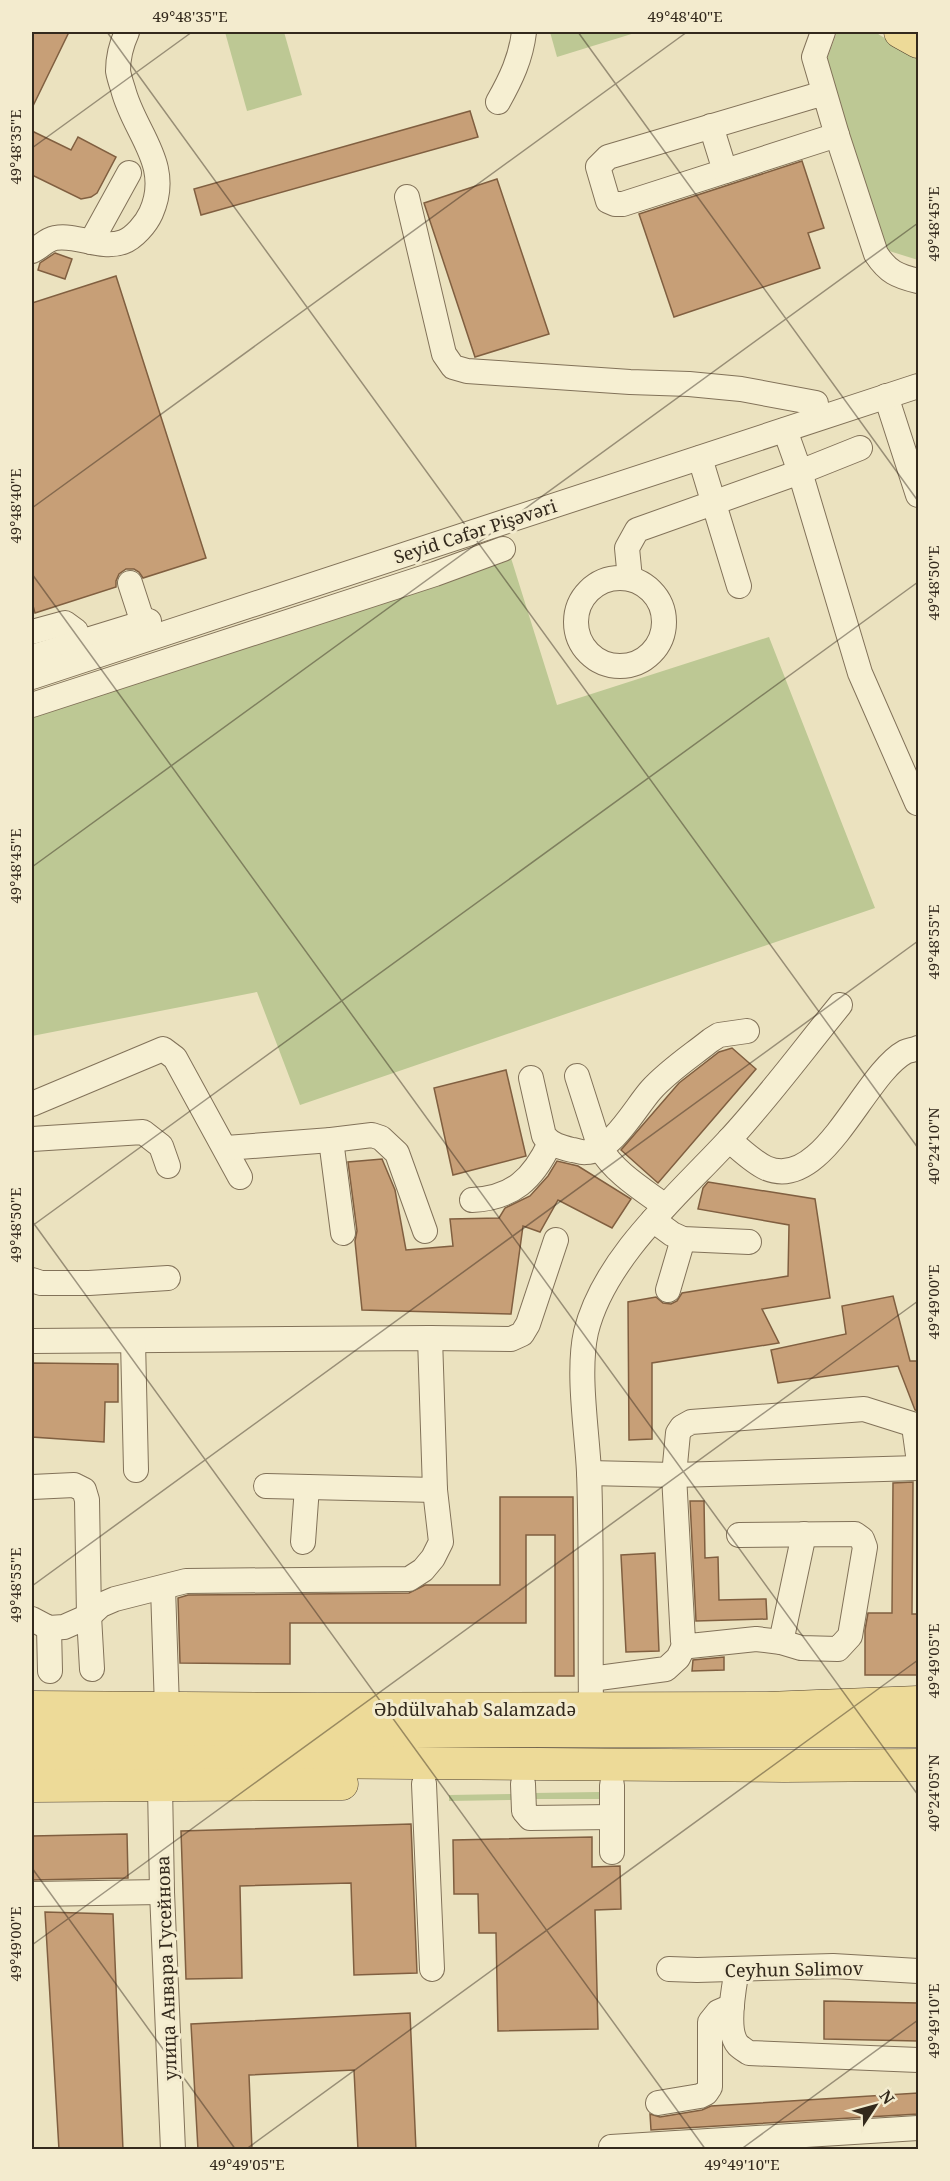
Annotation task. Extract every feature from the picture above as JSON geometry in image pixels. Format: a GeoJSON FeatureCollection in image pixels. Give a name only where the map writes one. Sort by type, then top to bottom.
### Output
{"type":"FeatureCollection","features":[{"type":"Feature","properties":{"kind":"main road"},"geometry":{"type":"LineString","coordinates":[[900,32],[918,42]]}},
{"type":"Feature","properties":{"kind":"main road","name":"Əbdülvahab Salamzadə"},"geometry":{"type":"LineString","coordinates":[[32,1707],[550,1709],[591,1694],[664,1709],[767,1708],[918,1702]]}},
{"type":"Feature","properties":{"kind":"main road"},"geometry":{"type":"LineString","coordinates":[[506,1731],[550,1709]]}},
{"type":"Feature","properties":{"kind":"main road"},"geometry":{"type":"LineString","coordinates":[[664,1709],[711,1731]]}},
{"type":"Feature","properties":{"kind":"main road","name":"Əbdülvahab Salamzadə"},"geometry":{"type":"LineString","coordinates":[[32,1731],[918,1731]]}},
{"type":"Feature","properties":{"kind":"main road"},"geometry":{"type":"LineString","coordinates":[[32,1760],[528,1778],[612,1785],[918,1786]]}},
{"type":"Feature","properties":{"kind":"main road"},"geometry":{"type":"LineString","coordinates":[[667,1785],[711,1765]]}},
{"type":"Feature","properties":{"kind":"main road"},"geometry":{"type":"LineString","coordinates":[[32,1786],[424,1784],[711,1765],[918,1765]]}},
{"type":"Feature","properties":{"kind":"street"},"geometry":{"type":"LineString","coordinates":[[33,235],[43,243],[57,237],[105,245],[124,241],[148,221],[159,186],[158,171],[126,101],[118,72],[122,42],[128,32]]}},
{"type":"Feature","properties":{"kind":"street"},"geometry":{"type":"LineString","coordinates":[[498,102],[515,71],[523,45],[524,32]]}},
{"type":"Feature","properties":{"kind":"street"},"geometry":{"type":"LineString","coordinates":[[823,32],[814,57],[876,254],[885,268],[902,277],[918,281]]}},
{"type":"Feature","properties":{"kind":"street"},"geometry":{"type":"LineString","coordinates":[[824,93],[608,157],[598,167],[608,201],[622,204],[837,135]]}},
{"type":"Feature","properties":{"kind":"street"},"geometry":{"type":"LineString","coordinates":[[711,126],[725,171]]}},
{"type":"Feature","properties":{"kind":"street"},"geometry":{"type":"LineString","coordinates":[[91,242],[129,173]]}},
{"type":"Feature","properties":{"kind":"street"},"geometry":{"type":"LineString","coordinates":[[407,196],[444,354],[453,368],[467,371],[741,389],[816,403]]}},
{"type":"Feature","properties":{"kind":"street","name":"Seyid Cəfər Pişəvəri"},"geometry":{"type":"LineString","coordinates":[[32,657],[143,623],[918,369]]}},
{"type":"Feature","properties":{"kind":"street","name":"Seyid Cəfər Pişəvəri"},"geometry":{"type":"LineString","coordinates":[[32,677],[918,386]]}},
{"type":"Feature","properties":{"kind":"street"},"geometry":{"type":"LineString","coordinates":[[886,396],[918,495]]}},
{"type":"Feature","properties":{"kind":"street"},"geometry":{"type":"LineString","coordinates":[[784,430],[800,472],[860,673],[917,803]]}},
{"type":"Feature","properties":{"kind":"street"},"geometry":{"type":"LineString","coordinates":[[630,579],[627,548],[637,530],[713,501],[800,472],[860,448]]}},
{"type":"Feature","properties":{"kind":"street"},"geometry":{"type":"LineString","coordinates":[[699,458],[739,586]]}},
{"type":"Feature","properties":{"kind":"street"},"geometry":{"type":"LineString","coordinates":[[426,548],[435,574]]}},
{"type":"Feature","properties":{"kind":"street"},"geometry":{"type":"LineString","coordinates":[[32,705],[435,574],[503,549]]}},
{"type":"Feature","properties":{"kind":"street"},"geometry":{"type":"LineString","coordinates":[[130,583],[143,623]]}},
{"type":"Feature","properties":{"kind":"street"},"geometry":{"type":"LineString","coordinates":[[32,632],[65,622],[76,631],[80,643]]}},
{"type":"Feature","properties":{"kind":"street"},"geometry":{"type":"LineString","coordinates":[[840,1005],[729,1140],[659,1213],[614,1269],[598,1300],[586,1332],[583,1363],[589,1473],[591,1694],[666,1669],[678,1658],[685,1644],[683,1641],[674,1475],[678,1433],[682,1426],[691,1422],[864,1409],[916,1426],[918,1455]]}},
{"type":"Feature","properties":{"kind":"street"},"geometry":{"type":"LineString","coordinates":[[531,1078],[544,1136],[550,1143],[586,1152],[600,1148],[612,1139],[665,1077],[719,1035],[747,1031]]}},
{"type":"Feature","properties":{"kind":"street"},"geometry":{"type":"LineString","coordinates":[[729,1140],[766,1168],[787,1172],[803,1167],[834,1139],[869,1089],[891,1063],[906,1052],[918,1048]]}},
{"type":"Feature","properties":{"kind":"street"},"geometry":{"type":"LineString","coordinates":[[32,1104],[163,1049],[175,1058],[240,1177]]}},
{"type":"Feature","properties":{"kind":"street"},"geometry":{"type":"LineString","coordinates":[[577,1076],[600,1148],[615,1168],[659,1213],[672,1234],[683,1239],[749,1242]]}},
{"type":"Feature","properties":{"kind":"street"},"geometry":{"type":"LineString","coordinates":[[32,1139],[143,1132],[161,1146],[168,1166]]}},
{"type":"Feature","properties":{"kind":"street"},"geometry":{"type":"LineString","coordinates":[[226,1148],[372,1135],[381,1138],[393,1147],[401,1164],[425,1232]]}},
{"type":"Feature","properties":{"kind":"street"},"geometry":{"type":"LineString","coordinates":[[331,1140],[343,1233]]}},
{"type":"Feature","properties":{"kind":"street"},"geometry":{"type":"LineString","coordinates":[[472,1200],[489,1200],[504,1196],[523,1183],[543,1160],[550,1143]]}},
{"type":"Feature","properties":{"kind":"street"},"geometry":{"type":"LineString","coordinates":[[668,1290],[683,1239]]}},
{"type":"Feature","properties":{"kind":"street"},"geometry":{"type":"LineString","coordinates":[[32,1341],[511,1339],[522,1334],[528,1324],[556,1240]]}},
{"type":"Feature","properties":{"kind":"street"},"geometry":{"type":"LineString","coordinates":[[32,1280],[41,1283],[89,1283],[168,1278]]}},
{"type":"Feature","properties":{"kind":"street"},"geometry":{"type":"LineString","coordinates":[[50,1671],[40,1624],[64,1627],[89,1616],[101,1605],[115,1599],[163,1588],[176,1582],[409,1579],[423,1570],[433,1558],[441,1542],[435,1490],[430,1338]]}},
{"type":"Feature","properties":{"kind":"street"},"geometry":{"type":"LineString","coordinates":[[133,1341],[136,1470]]}},
{"type":"Feature","properties":{"kind":"street"},"geometry":{"type":"LineString","coordinates":[[589,1473],[674,1475],[918,1468]]}},
{"type":"Feature","properties":{"kind":"street"},"geometry":{"type":"LineString","coordinates":[[32,1487],[74,1485],[84,1490],[87,1500],[92,1669]]}},
{"type":"Feature","properties":{"kind":"street"},"geometry":{"type":"LineString","coordinates":[[266,1486],[435,1490]]}},
{"type":"Feature","properties":{"kind":"street"},"geometry":{"type":"LineString","coordinates":[[303,1542],[307,1487]]}},
{"type":"Feature","properties":{"kind":"street"},"geometry":{"type":"LineString","coordinates":[[781,1642],[804,1534]]}},
{"type":"Feature","properties":{"kind":"street"},"geometry":{"type":"LineString","coordinates":[[685,1644],[690,1646],[756,1639],[781,1642],[801,1648],[838,1649],[850,1636],[865,1547],[862,1539],[855,1534],[739,1535]]}},
{"type":"Feature","properties":{"kind":"street"},"geometry":{"type":"LineString","coordinates":[[163,1588],[167,1708]]}},
{"type":"Feature","properties":{"kind":"street"},"geometry":{"type":"LineString","coordinates":[[528,1778],[524,1811],[530,1818],[612,1817]]}},
{"type":"Feature","properties":{"kind":"street"},"geometry":{"type":"LineString","coordinates":[[424,1784],[432,1969]]}},
{"type":"Feature","properties":{"kind":"street"},"geometry":{"type":"LineString","coordinates":[[612,1785],[612,1852]]}},
{"type":"Feature","properties":{"kind":"street","name":"улица Анвара Гусейнова"},"geometry":{"type":"LineString","coordinates":[[160,1786],[173,2150]]}},
{"type":"Feature","properties":{"kind":"street"},"geometry":{"type":"LineString","coordinates":[[32,1894],[162,1892]]}},
{"type":"Feature","properties":{"kind":"street","name":"Ceyhun Səlimov"},"geometry":{"type":"LineString","coordinates":[[669,1969],[685,1971],[833,1966],[918,1971]]}},
{"type":"Feature","properties":{"kind":"street"},"geometry":{"type":"LineString","coordinates":[[737,1969],[732,2006],[732,2028],[737,2044],[750,2053],[918,2060]]}},
{"type":"Feature","properties":{"kind":"street"},"geometry":{"type":"LineString","coordinates":[[657,2103],[706,2093],[710,2086],[710,2022],[718,2012],[732,2006]]}},
{"type":"Feature","properties":{"kind":"street"},"geometry":{"type":"LineString","coordinates":[[611,2146],[918,2128]]}},
{"type":"Feature","properties":{"kind":"green space"},"geometry":{"type":"Polygon","coordinates":[[[225,32],[284,32],[302,95],[247,111],[225,32]]]}},
{"type":"Feature","properties":{"kind":"green space"},"geometry":{"type":"Polygon","coordinates":[[[550,32],[638,32],[557,57],[550,32]]]}},
{"type":"Feature","properties":{"kind":"green space"},"geometry":{"type":"Polygon","coordinates":[[[837,32],[875,32],[918,59],[918,260],[886,250],[822,73],[837,32]]]}},
{"type":"Feature","properties":{"kind":"green space"},"geometry":{"type":"Polygon","coordinates":[[[511,558],[557,705],[769,637],[875,908],[300,1105],[257,992],[32,1036],[32,711],[511,558]]]}},
{"type":"Feature","properties":{"kind":"green space"},"geometry":{"type":"Polygon","coordinates":[[[599,1792],[599,1799],[533,1799],[533,1793],[599,1792]]]}},
{"type":"Feature","properties":{"kind":"green space"},"geometry":{"type":"Polygon","coordinates":[[[515,1794],[515,1800],[449,1801],[449,1795],[515,1794]]]}},
{"type":"Feature","properties":{"kind":"building"},"geometry":{"type":"Polygon","coordinates":[[[32,32],[69,32],[32,108],[32,32]]]}},
{"type":"Feature","properties":{"kind":"building"},"geometry":{"type":"Polygon","coordinates":[[[470,111],[478,137],[201,215],[194,189],[470,111]]]}},
{"type":"Feature","properties":{"kind":"building"},"geometry":{"type":"Polygon","coordinates":[[[32,131],[71,150],[78,137],[116,157],[97,193],[81,199],[32,175],[32,131]]]}},
{"type":"Feature","properties":{"kind":"building"},"geometry":{"type":"Polygon","coordinates":[[[802,161],[824,228],[808,233],[820,268],[674,317],[639,214],[802,161]]]}},
{"type":"Feature","properties":{"kind":"building"},"geometry":{"type":"Polygon","coordinates":[[[497,179],[549,334],[475,357],[424,203],[497,179]]]}},
{"type":"Feature","properties":{"kind":"building"},"geometry":{"type":"Polygon","coordinates":[[[55,253],[72,259],[65,279],[38,270],[40,263],[55,253]]]}},
{"type":"Feature","properties":{"kind":"building"},"geometry":{"type":"Polygon","coordinates":[[[116,276],[206,558],[143,578],[134,569],[126,569],[119,574],[116,587],[35,613],[32,602],[32,303],[116,276]]]}},
{"type":"Feature","properties":{"kind":"building"},"geometry":{"type":"Polygon","coordinates":[[[732,1048],[756,1069],[658,1183],[621,1150],[679,1083],[719,1052],[732,1048]]]}},
{"type":"Feature","properties":{"kind":"building"},"geometry":{"type":"Polygon","coordinates":[[[506,1070],[526,1156],[453,1175],[434,1088],[506,1070]]]}},
{"type":"Feature","properties":{"kind":"building"},"geometry":{"type":"Polygon","coordinates":[[[382,1159],[395,1190],[406,1250],[453,1246],[450,1219],[499,1218],[505,1208],[530,1196],[548,1176],[557,1161],[578,1166],[631,1199],[612,1228],[558,1200],[540,1232],[523,1226],[511,1314],[362,1310],[355,1241],[357,1231],[348,1162],[382,1159]]]}},
{"type":"Feature","properties":{"kind":"building"},"geometry":{"type":"Polygon","coordinates":[[[708,1182],[815,1199],[830,1298],[762,1309],[779,1343],[652,1363],[652,1439],[629,1440],[628,1302],[656,1297],[663,1303],[671,1304],[677,1301],[682,1293],[788,1276],[789,1225],[698,1209],[703,1188],[708,1182]]]}},
{"type":"Feature","properties":{"kind":"building"},"geometry":{"type":"Polygon","coordinates":[[[893,1296],[910,1361],[918,1361],[918,1411],[915,1410],[898,1366],[778,1383],[771,1350],[846,1334],[842,1306],[893,1296]]]}},
{"type":"Feature","properties":{"kind":"building"},"geometry":{"type":"Polygon","coordinates":[[[32,1363],[118,1364],[118,1402],[105,1402],[104,1442],[32,1437],[32,1363]]]}},
{"type":"Feature","properties":{"kind":"building"},"geometry":{"type":"Polygon","coordinates":[[[913,1482],[912,1614],[918,1614],[918,1675],[865,1675],[865,1630],[868,1613],[892,1613],[893,1483],[913,1482]]]}},
{"type":"Feature","properties":{"kind":"building"},"geometry":{"type":"Polygon","coordinates":[[[500,1497],[573,1497],[574,1676],[555,1676],[555,1535],[526,1535],[526,1623],[290,1623],[290,1664],[180,1663],[178,1598],[188,1595],[409,1593],[425,1585],[500,1585],[500,1497]]]}},
{"type":"Feature","properties":{"kind":"building"},"geometry":{"type":"Polygon","coordinates":[[[690,1501],[704,1501],[705,1558],[718,1557],[719,1600],[766,1599],[767,1619],[696,1621],[690,1501]]]}},
{"type":"Feature","properties":{"kind":"building"},"geometry":{"type":"Polygon","coordinates":[[[655,1553],[659,1651],[626,1652],[621,1555],[655,1553]]]}},
{"type":"Feature","properties":{"kind":"building"},"geometry":{"type":"Polygon","coordinates":[[[724,1657],[724,1670],[692,1671],[693,1660],[724,1657]]]}},
{"type":"Feature","properties":{"kind":"building"},"geometry":{"type":"Polygon","coordinates":[[[411,1824],[417,1973],[354,1975],[351,1883],[240,1886],[242,1978],[186,1979],[181,1831],[411,1824]]]}},
{"type":"Feature","properties":{"kind":"building"},"geometry":{"type":"Polygon","coordinates":[[[127,1834],[128,1878],[32,1880],[32,1836],[127,1834]]]}},
{"type":"Feature","properties":{"kind":"building"},"geometry":{"type":"Polygon","coordinates":[[[592,1837],[592,1867],[620,1866],[621,1909],[595,1910],[598,2029],[498,2031],[496,1933],[479,1933],[478,1894],[454,1894],[453,1840],[592,1837]]]}},
{"type":"Feature","properties":{"kind":"building"},"geometry":{"type":"Polygon","coordinates":[[[45,1912],[113,1914],[123,2150],[59,2150],[45,1912]]]}},
{"type":"Feature","properties":{"kind":"building"},"geometry":{"type":"Polygon","coordinates":[[[824,2001],[918,2003],[918,2041],[824,2039],[824,2001]]]}},
{"type":"Feature","properties":{"kind":"building"},"geometry":{"type":"Polygon","coordinates":[[[410,2013],[416,2150],[358,2150],[354,2070],[249,2075],[252,2150],[198,2150],[191,2024],[410,2013]]]}},
{"type":"Feature","properties":{"kind":"building"},"geometry":{"type":"Polygon","coordinates":[[[918,2093],[918,2114],[651,2130],[650,2114],[660,2117],[702,2110],[711,2106],[918,2093]]]}}]}
